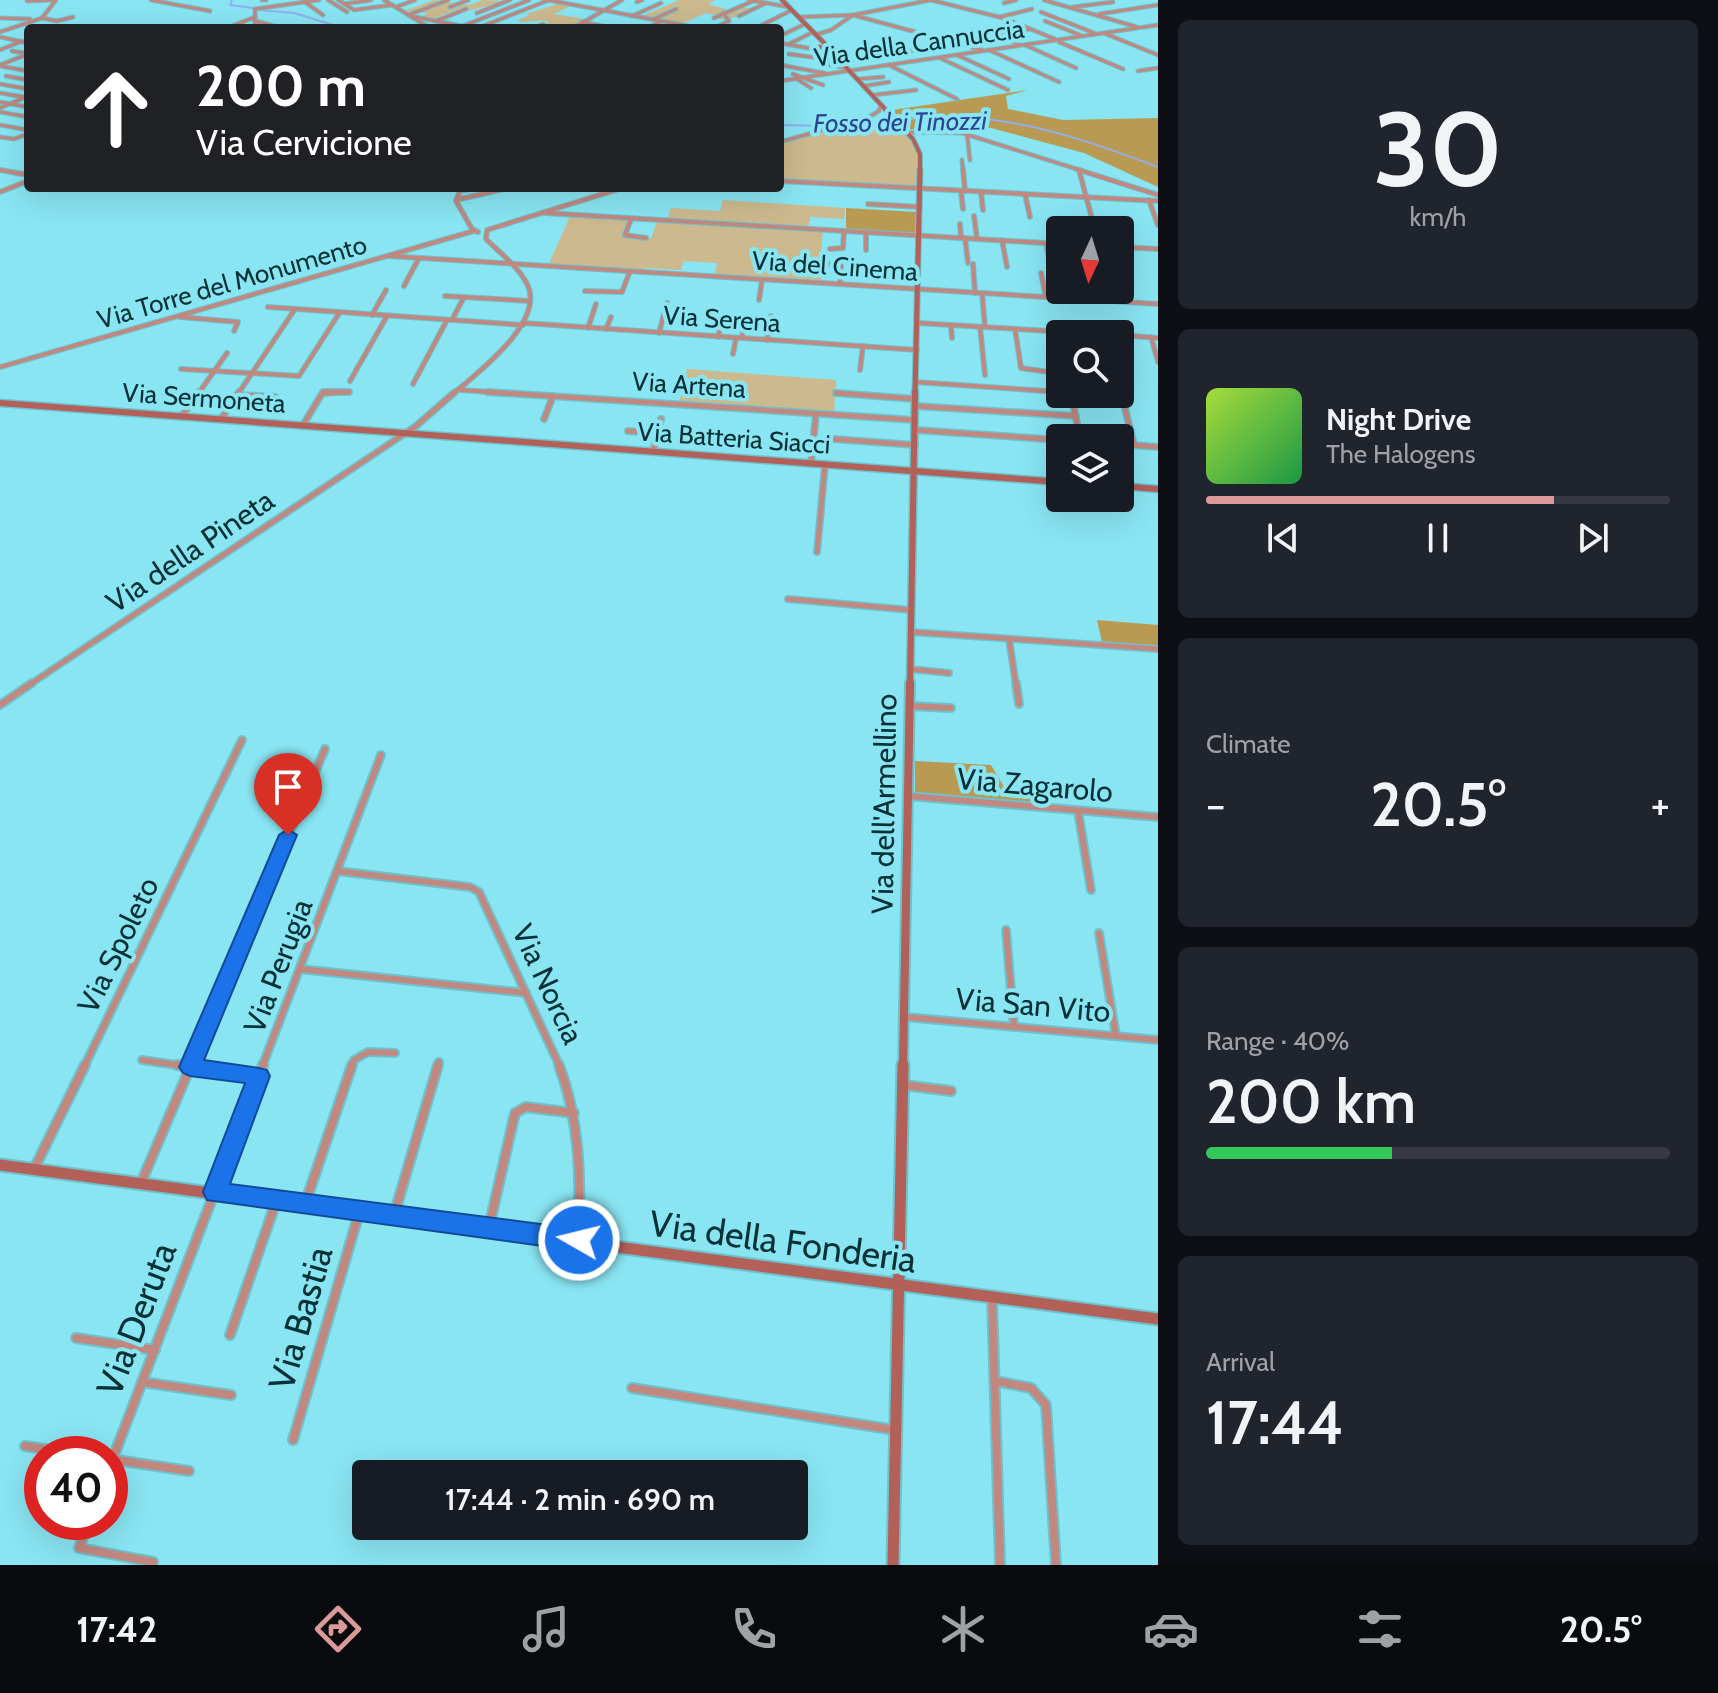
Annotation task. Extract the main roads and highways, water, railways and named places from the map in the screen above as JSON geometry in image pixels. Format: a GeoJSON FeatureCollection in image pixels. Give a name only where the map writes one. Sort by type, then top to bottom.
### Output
{"type":"FeatureCollection","features":[{"type":"Feature","properties":{"kind":"waterway","name":"Fosso dei Tinozzi"},"geometry":{"type":"LineString","coordinates":[[232,0],[230,5],[253,8]]}},
{"type":"Feature","properties":{"kind":"waterway","name":"Fosso dei Tinozzi"},"geometry":{"type":"LineString","coordinates":[[259,10],[294,13],[330,24]]}},
{"type":"Feature","properties":{"kind":"waterway","name":"Fosso dei Tinozzi"},"geometry":{"type":"LineString","coordinates":[[839,126],[936,117],[1003,121],[1082,140],[1158,167]]}},
{"type":"Feature","properties":{"kind":"waterway","name":"Fosso dei Tinozzi"},"geometry":{"type":"LineString","coordinates":[[784,125],[833,126]]}}]}
